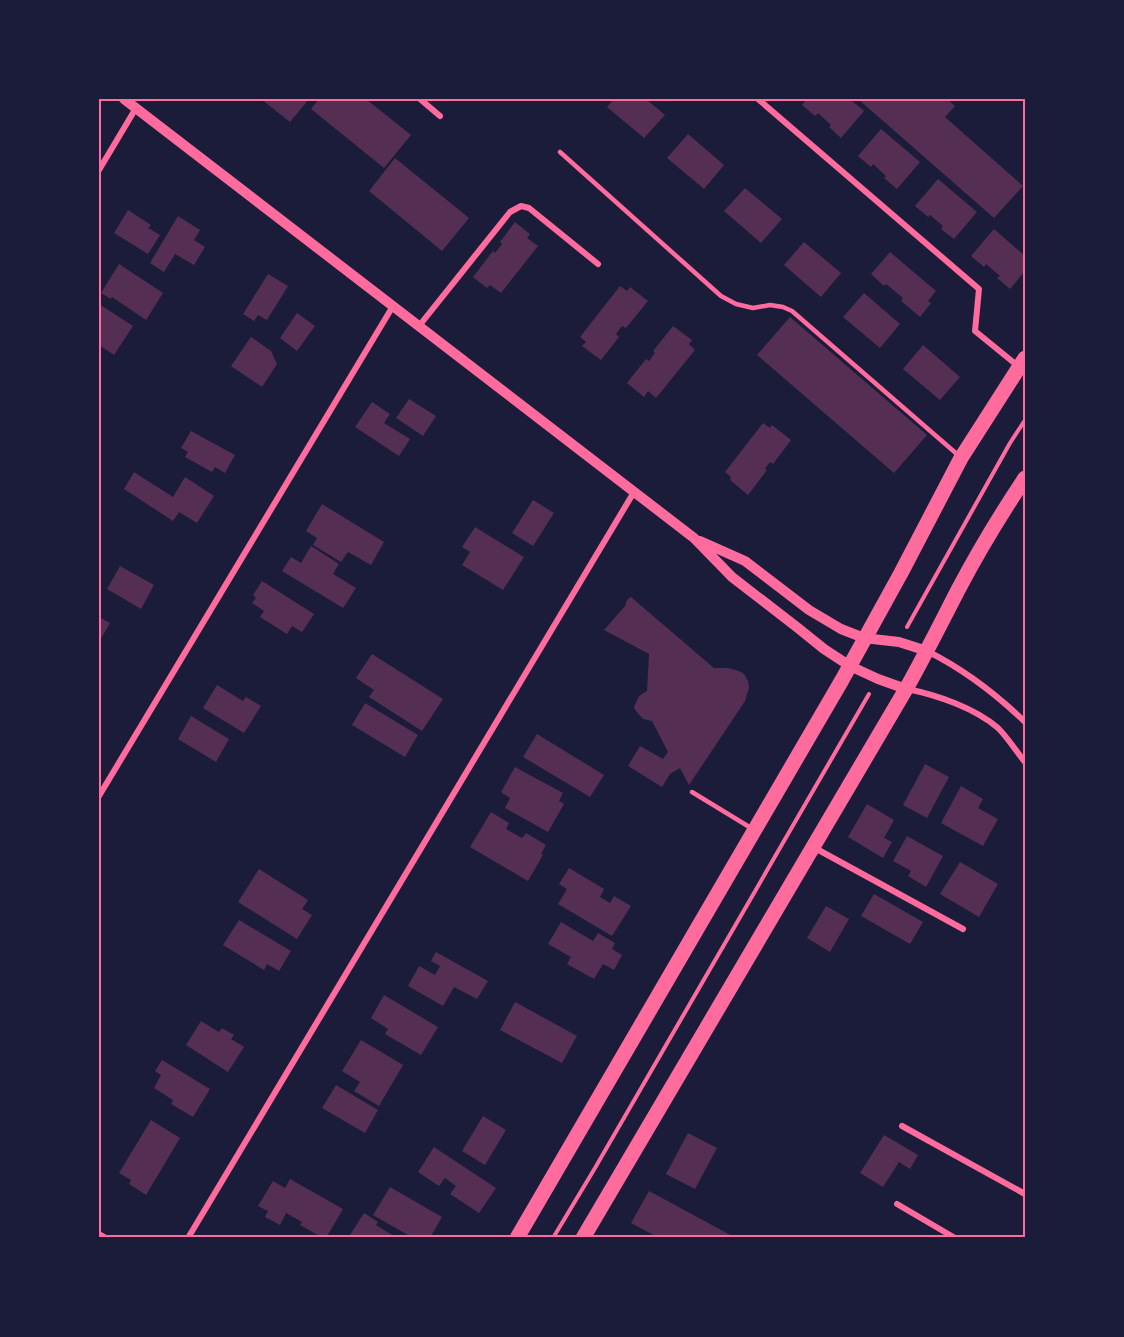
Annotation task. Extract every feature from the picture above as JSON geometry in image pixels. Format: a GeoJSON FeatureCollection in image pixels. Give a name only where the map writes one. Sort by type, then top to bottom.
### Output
{"type":"FeatureCollection","features":[{"type":"Feature","properties":{"kind":"main road"},"geometry":{"type":"LineString","coordinates":[[517,1238],[850,666],[961,458],[1022,363]]}},
{"type":"Feature","properties":{"kind":"main road"},"geometry":{"type":"LineString","coordinates":[[583,1238],[906,689],[959,589],[1025,478]]}},
{"type":"Feature","properties":{"kind":"street"},"geometry":{"type":"LineString","coordinates":[[124,99],[694,538],[732,577],[824,649],[878,680],[970,710],[998,729],[1025,762]]}},
{"type":"Feature","properties":{"kind":"street"},"geometry":{"type":"LineString","coordinates":[[420,99],[440,116]]}},
{"type":"Feature","properties":{"kind":"street"},"geometry":{"type":"LineString","coordinates":[[758,99],[979,289],[975,331],[1022,363]]}},
{"type":"Feature","properties":{"kind":"street"},"geometry":{"type":"LineString","coordinates":[[99,170],[136,108]]}},
{"type":"Feature","properties":{"kind":"street"},"geometry":{"type":"LineString","coordinates":[[418,326],[510,212],[521,207],[529,208],[598,264]]}},
{"type":"Feature","properties":{"kind":"street"},"geometry":{"type":"LineString","coordinates":[[99,796],[393,306]]}},
{"type":"Feature","properties":{"kind":"street"},"geometry":{"type":"LineString","coordinates":[[188,1238],[634,492]]}},
{"type":"Feature","properties":{"kind":"street"},"geometry":{"type":"LineString","coordinates":[[694,538],[745,561],[809,610],[841,628],[864,638],[899,642],[941,658],[980,682],[1025,722]]}},
{"type":"Feature","properties":{"kind":"street"},"geometry":{"type":"LineString","coordinates":[[813,847],[963,929]]}},
{"type":"Feature","properties":{"kind":"street"},"geometry":{"type":"LineString","coordinates":[[902,1126],[1025,1194]]}},
{"type":"Feature","properties":{"kind":"street"},"geometry":{"type":"LineString","coordinates":[[897,1204],[955,1238]]}},
{"type":"Feature","properties":{"kind":"street"},"geometry":{"type":"LineString","coordinates":[[99,1234],[106,1238]]}},
{"type":"Feature","properties":{"kind":"lane"},"geometry":{"type":"LineString","coordinates":[[560,152],[721,296],[736,304],[753,308],[770,305],[792,311],[961,458]]}},
{"type":"Feature","properties":{"kind":"lane"},"geometry":{"type":"LineString","coordinates":[[692,792],[755,830]]}},
{"type":"Feature","properties":{"kind":"path"},"geometry":{"type":"LineString","coordinates":[[899,642],[1004,453],[1025,420]]}},
{"type":"Feature","properties":{"kind":"path"},"geometry":{"type":"LineString","coordinates":[[554,1238],[878,680]]}},
{"type":"Feature","properties":{"kind":"building"},"geometry":{"type":"Polygon","coordinates":[[[261,99],[309,99],[290,122],[261,99]]]}},
{"type":"Feature","properties":{"kind":"building"},"geometry":{"type":"Polygon","coordinates":[[[319,99],[366,99],[411,135],[384,168],[311,109],[319,99]]]}},
{"type":"Feature","properties":{"kind":"building"},"geometry":{"type":"Polygon","coordinates":[[[614,99],[646,99],[665,115],[644,138],[607,107],[614,99]]]}},
{"type":"Feature","properties":{"kind":"building"},"geometry":{"type":"Polygon","coordinates":[[[807,99],[850,99],[864,111],[841,138],[818,113],[815,116],[802,105],[807,99]]]}},
{"type":"Feature","properties":{"kind":"building"},"geometry":{"type":"Polygon","coordinates":[[[858,99],[947,99],[955,106],[945,117],[1023,186],[994,218],[858,99]]]}},
{"type":"Feature","properties":{"kind":"building"},"geometry":{"type":"Polygon","coordinates":[[[881,129],[920,162],[897,189],[873,164],[871,167],[858,156],[881,129]]]}},
{"type":"Feature","properties":{"kind":"building"},"geometry":{"type":"Polygon","coordinates":[[[688,134],[724,165],[704,189],[667,158],[688,134]]]}},
{"type":"Feature","properties":{"kind":"building"},"geometry":{"type":"Polygon","coordinates":[[[395,158],[469,218],[442,251],[369,191],[395,158]]]}},
{"type":"Feature","properties":{"kind":"building"},"geometry":{"type":"Polygon","coordinates":[[[938,179],[977,212],[954,239],[941,229],[943,226],[930,215],[928,217],[915,206],[938,179]]]}},
{"type":"Feature","properties":{"kind":"building"},"geometry":{"type":"Polygon","coordinates":[[[745,188],[782,219],[761,243],[724,211],[745,188]]]}},
{"type":"Feature","properties":{"kind":"building"},"geometry":{"type":"Polygon","coordinates":[[[128,210],[151,225],[148,228],[160,235],[148,254],[114,233],[128,210]]]}},
{"type":"Feature","properties":{"kind":"building"},"geometry":{"type":"Polygon","coordinates":[[[178,216],[200,230],[194,240],[205,247],[194,265],[175,254],[164,272],[150,263],[178,216]]]}},
{"type":"Feature","properties":{"kind":"building"},"geometry":{"type":"Polygon","coordinates":[[[515,222],[530,234],[527,238],[538,246],[501,293],[490,285],[487,288],[473,277],[493,251],[495,253],[502,244],[500,242],[515,222]]]}},
{"type":"Feature","properties":{"kind":"building"},"geometry":{"type":"Polygon","coordinates":[[[994,229],[1025,256],[1025,271],[1010,289],[986,264],[984,267],[971,256],[994,229]]]}},
{"type":"Feature","properties":{"kind":"building"},"geometry":{"type":"Polygon","coordinates":[[[804,242],[841,273],[821,297],[784,265],[804,242]]]}},
{"type":"Feature","properties":{"kind":"building"},"geometry":{"type":"Polygon","coordinates":[[[890,252],[936,291],[928,301],[931,303],[920,317],[901,301],[903,298],[871,274],[890,252]]]}},
{"type":"Feature","properties":{"kind":"building"},"geometry":{"type":"Polygon","coordinates":[[[119,264],[163,293],[146,320],[112,297],[111,299],[101,293],[119,264]]]}},
{"type":"Feature","properties":{"kind":"building"},"geometry":{"type":"Polygon","coordinates":[[[268,274],[288,286],[267,320],[258,315],[254,321],[243,314],[268,274]]]}},
{"type":"Feature","properties":{"kind":"building"},"geometry":{"type":"Polygon","coordinates":[[[620,286],[627,291],[630,287],[648,301],[626,328],[622,326],[616,334],[619,337],[601,360],[582,346],[586,342],[580,337],[620,286]]]}},
{"type":"Feature","properties":{"kind":"building"},"geometry":{"type":"Polygon","coordinates":[[[864,293],[900,324],[880,348],[843,317],[864,293]]]}},
{"type":"Feature","properties":{"kind":"building"},"geometry":{"type":"Polygon","coordinates":[[[99,304],[133,326],[114,355],[99,345],[99,304]]]}},
{"type":"Feature","properties":{"kind":"building"},"geometry":{"type":"Polygon","coordinates":[[[297,313],[315,326],[297,351],[280,338],[297,313]]]}},
{"type":"Feature","properties":{"kind":"building"},"geometry":{"type":"Polygon","coordinates":[[[790,317],[927,435],[894,473],[757,355],[790,317]]]}},
{"type":"Feature","properties":{"kind":"building"},"geometry":{"type":"Polygon","coordinates":[[[673,326],[692,340],[689,344],[695,350],[656,398],[648,391],[644,397],[627,383],[646,359],[649,361],[655,353],[653,351],[673,326]]]}},
{"type":"Feature","properties":{"kind":"building"},"geometry":{"type":"Polygon","coordinates":[[[251,337],[271,351],[277,364],[262,387],[231,366],[251,337]]]}},
{"type":"Feature","properties":{"kind":"building"},"geometry":{"type":"Polygon","coordinates":[[[923,345],[960,377],[940,400],[903,369],[923,345]]]}},
{"type":"Feature","properties":{"kind":"building"},"geometry":{"type":"Polygon","coordinates":[[[409,399],[436,416],[423,436],[396,418],[409,399]]]}},
{"type":"Feature","properties":{"kind":"building"},"geometry":{"type":"Polygon","coordinates":[[[372,402],[390,414],[384,423],[410,439],[399,456],[355,427],[372,402]]]}},
{"type":"Feature","properties":{"kind":"building"},"geometry":{"type":"Polygon","coordinates":[[[763,423],[770,428],[772,425],[791,440],[773,464],[770,462],[765,469],[767,470],[748,495],[730,480],[731,477],[725,472],[763,423]]]}},
{"type":"Feature","properties":{"kind":"building"},"geometry":{"type":"Polygon","coordinates":[[[191,431],[235,455],[225,473],[215,467],[212,472],[185,457],[188,452],[181,448],[191,431]]]}},
{"type":"Feature","properties":{"kind":"building"},"geometry":{"type":"Polygon","coordinates":[[[134,472],[173,497],[185,477],[214,496],[197,523],[179,512],[173,521],[124,489],[134,472]]]}},
{"type":"Feature","properties":{"kind":"building"},"geometry":{"type":"Polygon","coordinates":[[[533,500],[554,513],[533,546],[512,533],[533,500]]]}},
{"type":"Feature","properties":{"kind":"building"},"geometry":{"type":"Polygon","coordinates":[[[322,504],[384,542],[371,565],[348,552],[341,562],[313,545],[317,538],[306,531],[322,504]]]}},
{"type":"Feature","properties":{"kind":"building"},"geometry":{"type":"Polygon","coordinates":[[[475,527],[524,557],[503,590],[462,565],[470,552],[462,547],[475,527]]]}},
{"type":"Feature","properties":{"kind":"building"},"geometry":{"type":"Polygon","coordinates":[[[311,546],[339,564],[333,574],[356,588],[343,608],[282,571],[291,557],[301,563],[311,546]]]}},
{"type":"Feature","properties":{"kind":"building"},"geometry":{"type":"Polygon","coordinates":[[[120,566],[154,585],[141,609],[107,589],[120,566]]]}},
{"type":"Feature","properties":{"kind":"building"},"geometry":{"type":"Polygon","coordinates":[[[262,581],[314,614],[302,632],[292,626],[287,634],[260,617],[264,611],[252,603],[256,598],[253,595],[262,581]]]}},
{"type":"Feature","properties":{"kind":"building"},"geometry":{"type":"Polygon","coordinates":[[[631,597],[714,668],[739,671],[748,681],[749,688],[745,701],[689,785],[680,768],[670,774],[662,787],[628,766],[640,746],[663,759],[668,752],[652,721],[643,719],[634,707],[639,696],[647,691],[649,654],[604,630],[631,597]]]}},
{"type":"Feature","properties":{"kind":"building"},"geometry":{"type":"Polygon","coordinates":[[[99,617],[110,623],[99,642],[99,617]]]}},
{"type":"Feature","properties":{"kind":"building"},"geometry":{"type":"Polygon","coordinates":[[[372,654],[443,699],[422,731],[369,697],[374,690],[356,678],[372,654]]]}},
{"type":"Feature","properties":{"kind":"building"},"geometry":{"type":"Polygon","coordinates":[[[217,685],[243,701],[246,697],[261,706],[244,733],[203,708],[217,685]]]}},
{"type":"Feature","properties":{"kind":"building"},"geometry":{"type":"Polygon","coordinates":[[[365,703],[418,735],[405,757],[352,725],[365,703]]]}},
{"type":"Feature","properties":{"kind":"building"},"geometry":{"type":"Polygon","coordinates":[[[191,716],[229,739],[216,762],[178,739],[191,716]]]}},
{"type":"Feature","properties":{"kind":"building"},"geometry":{"type":"Polygon","coordinates":[[[537,734],[604,775],[590,797],[523,757],[537,734]]]}},
{"type":"Feature","properties":{"kind":"building"},"geometry":{"type":"Polygon","coordinates":[[[925,764],[949,777],[927,818],[903,805],[925,764]]]}},
{"type":"Feature","properties":{"kind":"building"},"geometry":{"type":"Polygon","coordinates":[[[515,767],[563,793],[559,801],[564,804],[548,832],[505,808],[510,798],[501,792],[515,767]]]}},
{"type":"Feature","properties":{"kind":"building"},"geometry":{"type":"Polygon","coordinates":[[[961,786],[983,799],[978,808],[998,819],[983,846],[941,823],[961,786]]]}},
{"type":"Feature","properties":{"kind":"building"},"geometry":{"type":"Polygon","coordinates":[[[867,804],[894,820],[884,838],[892,842],[883,858],[848,837],[867,804]]]}},
{"type":"Feature","properties":{"kind":"building"},"geometry":{"type":"Polygon","coordinates":[[[491,812],[509,823],[506,829],[522,838],[526,833],[546,845],[528,881],[470,847],[491,812]]]}},
{"type":"Feature","properties":{"kind":"building"},"geometry":{"type":"Polygon","coordinates":[[[907,836],[943,856],[926,887],[908,876],[911,871],[893,861],[907,836]]]}},
{"type":"Feature","properties":{"kind":"building"},"geometry":{"type":"Polygon","coordinates":[[[960,862],[998,884],[979,917],[940,894],[960,862]]]}},
{"type":"Feature","properties":{"kind":"building"},"geometry":{"type":"Polygon","coordinates":[[[569,868],[604,889],[600,897],[610,903],[614,896],[631,906],[612,936],[558,904],[567,889],[559,884],[569,868]]]}},
{"type":"Feature","properties":{"kind":"building"},"geometry":{"type":"Polygon","coordinates":[[[259,869],[308,900],[302,909],[312,915],[297,939],[238,902],[259,869]]]}},
{"type":"Feature","properties":{"kind":"building"},"geometry":{"type":"Polygon","coordinates":[[[874,894],[923,922],[910,944],[861,916],[874,894]]]}},
{"type":"Feature","properties":{"kind":"building"},"geometry":{"type":"Polygon","coordinates":[[[826,906],[849,919],[830,952],[807,938],[826,906]]]}},
{"type":"Feature","properties":{"kind":"building"},"geometry":{"type":"Polygon","coordinates":[[[239,920],[291,951],[279,971],[267,964],[264,970],[223,945],[239,920]]]}},
{"type":"Feature","properties":{"kind":"building"},"geometry":{"type":"Polygon","coordinates":[[[561,922],[593,941],[598,933],[615,943],[612,949],[622,955],[614,970],[603,964],[594,979],[567,964],[571,957],[548,944],[561,922]]]}},
{"type":"Feature","properties":{"kind":"building"},"geometry":{"type":"Polygon","coordinates":[[[436,952],[488,981],[477,999],[454,987],[443,1006],[408,986],[419,966],[435,975],[440,966],[431,961],[436,952]]]}},
{"type":"Feature","properties":{"kind":"building"},"geometry":{"type":"Polygon","coordinates":[[[384,995],[438,1027],[421,1055],[385,1034],[388,1029],[371,1018],[384,995]]]}},
{"type":"Feature","properties":{"kind":"building"},"geometry":{"type":"Polygon","coordinates":[[[515,1002],[577,1036],[562,1063],[500,1030],[515,1002]]]}},
{"type":"Feature","properties":{"kind":"building"},"geometry":{"type":"Polygon","coordinates":[[[201,1021],[219,1032],[222,1028],[234,1035],[231,1039],[244,1047],[228,1072],[186,1045],[201,1021]]]}},
{"type":"Feature","properties":{"kind":"building"},"geometry":{"type":"Polygon","coordinates":[[[361,1040],[403,1065],[379,1106],[354,1091],[360,1082],[342,1071],[361,1040]]]}},
{"type":"Feature","properties":{"kind":"building"},"geometry":{"type":"Polygon","coordinates":[[[162,1060],[210,1089],[193,1117],[171,1104],[173,1100],[154,1088],[161,1075],[155,1071],[162,1060]]]}},
{"type":"Feature","properties":{"kind":"building"},"geometry":{"type":"Polygon","coordinates":[[[336,1085],[378,1110],[365,1133],[322,1108],[336,1085]]]}},
{"type":"Feature","properties":{"kind":"building"},"geometry":{"type":"Polygon","coordinates":[[[483,1116],[506,1130],[485,1165],[462,1151],[483,1116]]]}},
{"type":"Feature","properties":{"kind":"building"},"geometry":{"type":"Polygon","coordinates":[[[151,1120],[180,1138],[146,1195],[129,1184],[131,1180],[119,1173],[151,1120]]]}},
{"type":"Feature","properties":{"kind":"building"},"geometry":{"type":"Polygon","coordinates":[[[688,1133],[717,1148],[695,1189],[666,1174],[688,1133]]]}},
{"type":"Feature","properties":{"kind":"building"},"geometry":{"type":"Polygon","coordinates":[[[884,1135],[918,1155],[910,1169],[899,1162],[883,1187],[860,1173],[884,1135]]]}},
{"type":"Feature","properties":{"kind":"building"},"geometry":{"type":"Polygon","coordinates":[[[434,1147],[496,1188],[479,1213],[450,1194],[456,1186],[445,1178],[439,1186],[418,1172],[434,1147]]]}},
{"type":"Feature","properties":{"kind":"building"},"geometry":{"type":"Polygon","coordinates":[[[290,1179],[343,1209],[326,1238],[300,1225],[302,1222],[286,1213],[280,1225],[265,1217],[268,1211],[258,1206],[273,1181],[285,1188],[290,1179]]]}},
{"type":"Feature","properties":{"kind":"building"},"geometry":{"type":"Polygon","coordinates":[[[390,1187],[442,1217],[430,1238],[413,1238],[373,1215],[390,1187]]]}},
{"type":"Feature","properties":{"kind":"building"},"geometry":{"type":"Polygon","coordinates":[[[649,1191],[736,1238],[659,1238],[631,1223],[649,1191]]]}},
{"type":"Feature","properties":{"kind":"building"},"geometry":{"type":"Polygon","coordinates":[[[364,1213],[378,1222],[376,1225],[397,1238],[348,1238],[364,1213]]]}}]}
